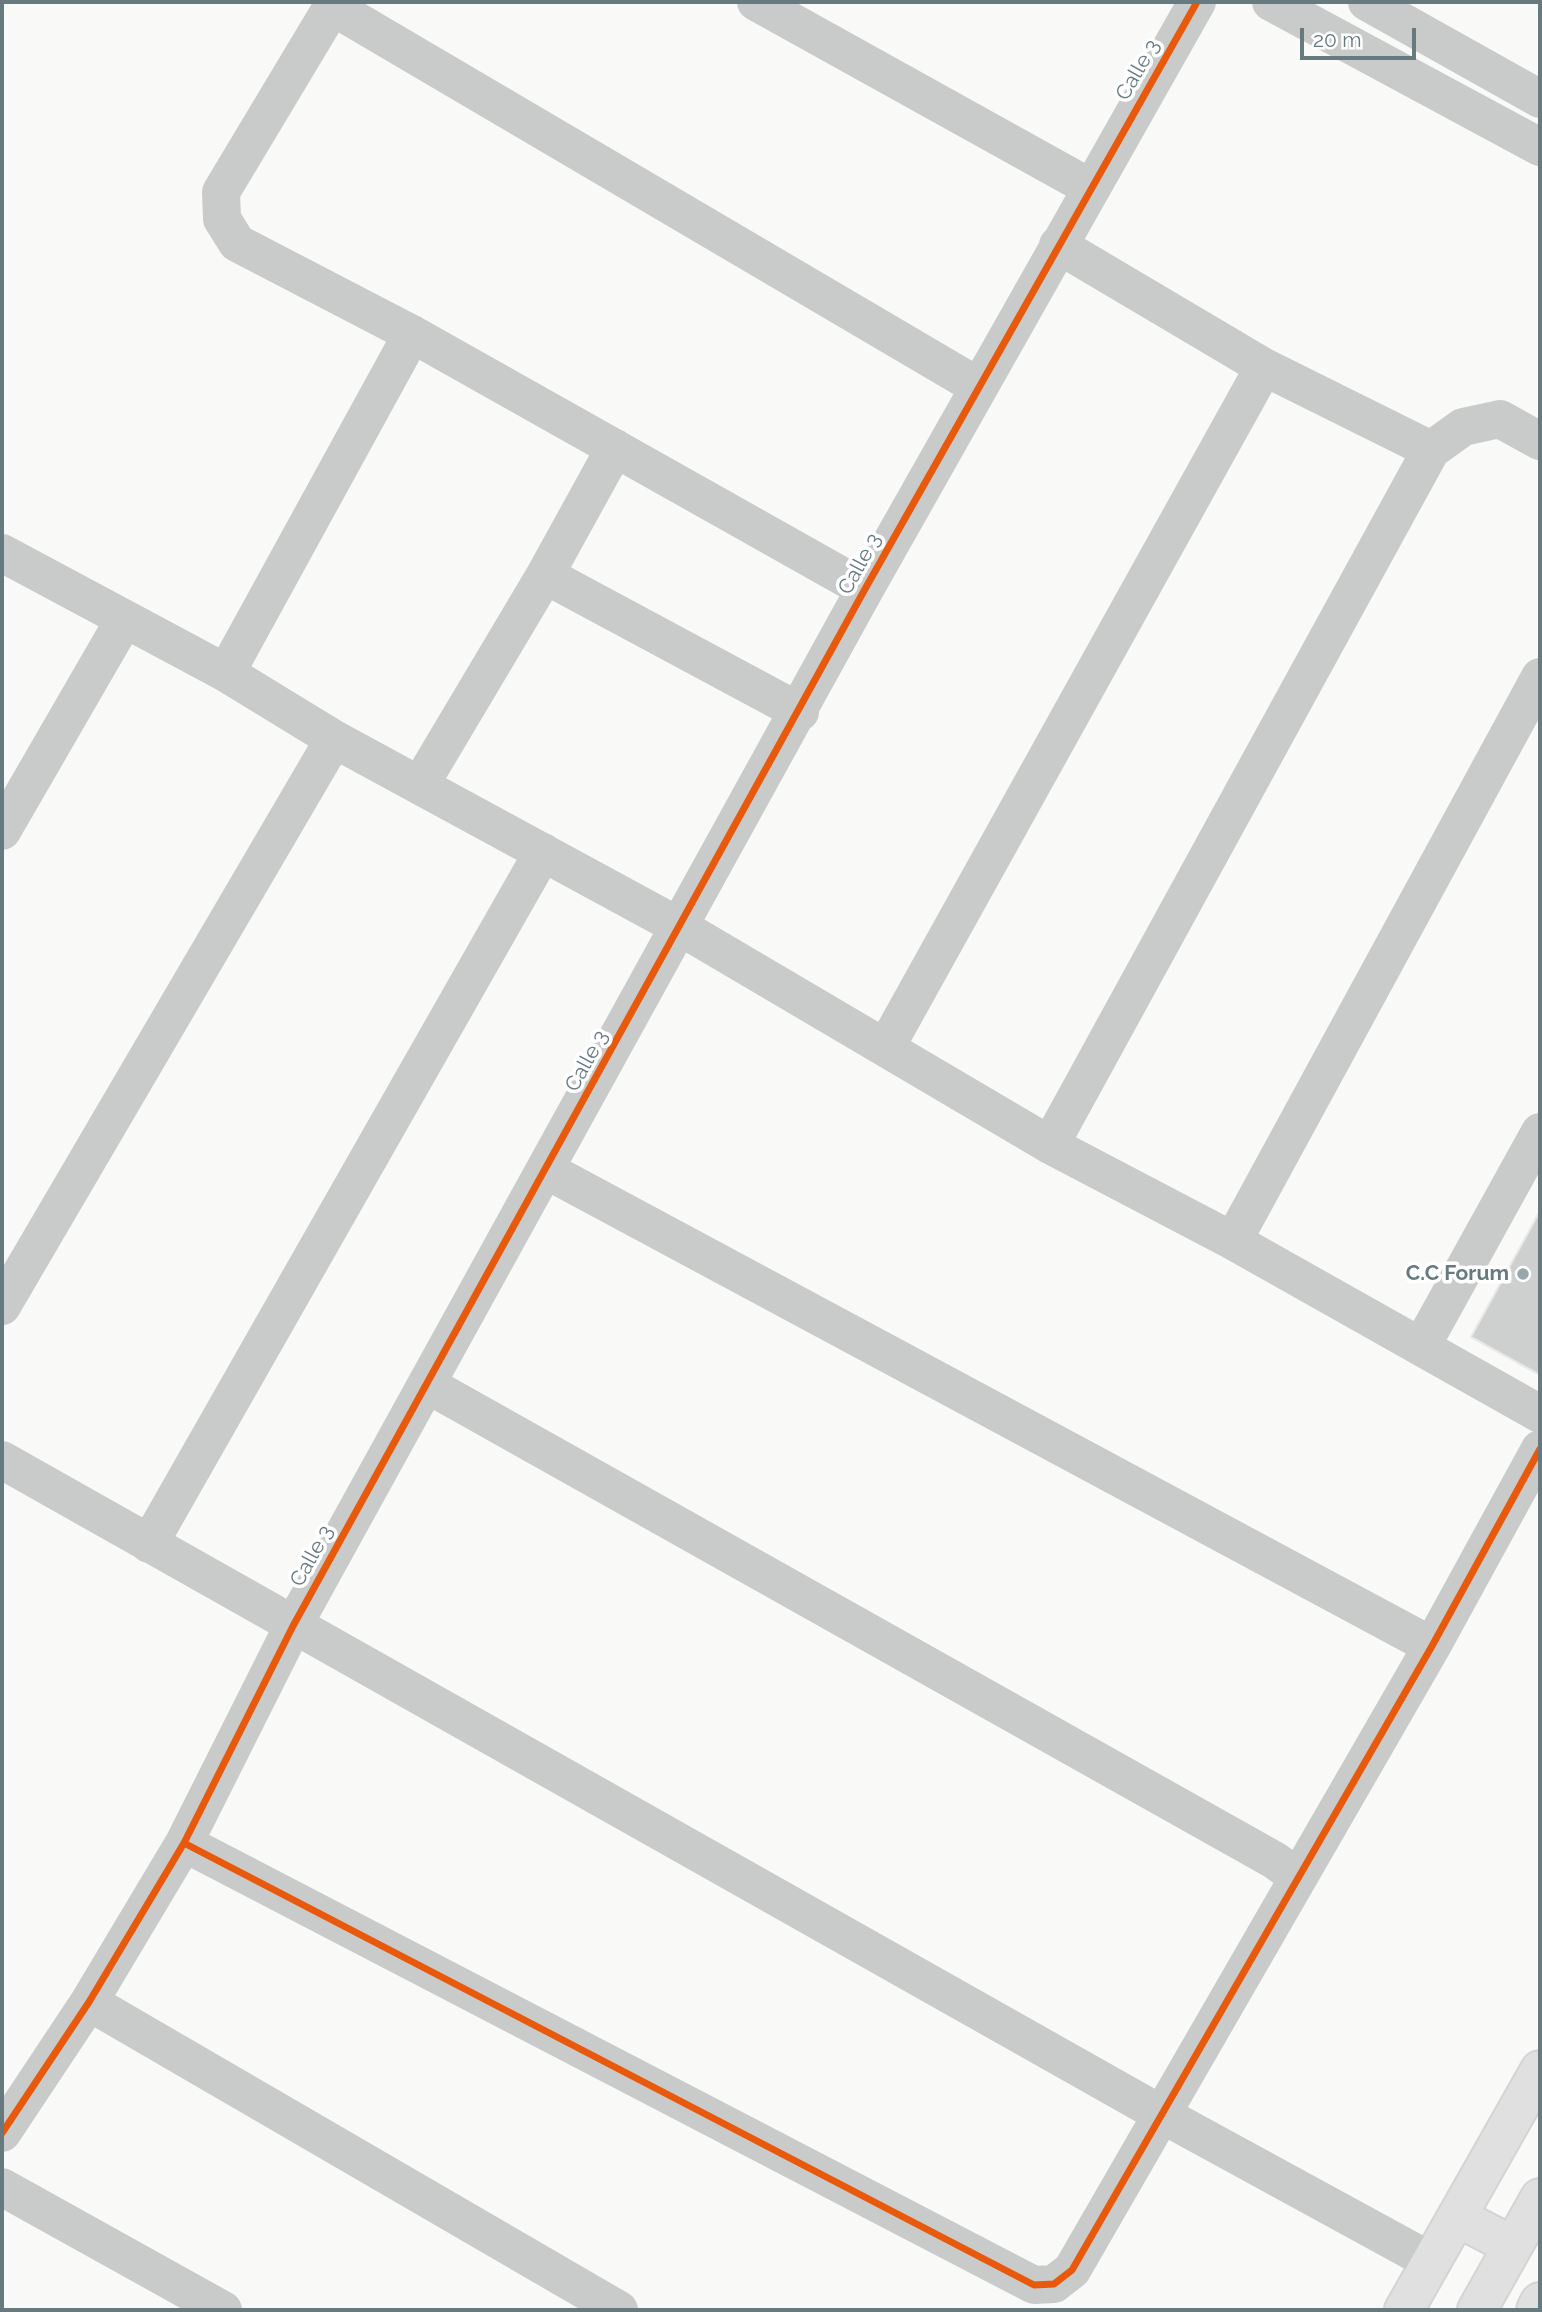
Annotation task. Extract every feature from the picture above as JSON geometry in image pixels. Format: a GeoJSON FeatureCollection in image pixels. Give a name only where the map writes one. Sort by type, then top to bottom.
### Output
{"type":"FeatureCollection","features":[{"type":"Feature","properties":{"kind":"main road"},"geometry":{"type":"LineString","coordinates":[[1404,2310],[1540,2070]]}},
{"type":"Feature","properties":{"kind":"main road"},"geometry":{"type":"LineString","coordinates":[[1478,2310],[1540,2198]]}},
{"type":"Feature","properties":{"kind":"main road"},"geometry":{"type":"LineString","coordinates":[[1457,2217],[1513,2246]]}},
{"type":"Feature","properties":{"kind":"main road"},"geometry":{"type":"LineString","coordinates":[[1536,2310],[1540,2302]]}},
{"type":"Feature","properties":{"kind":"street"},"geometry":{"type":"LineString","coordinates":[[757,2],[1091,188]]}},
{"type":"Feature","properties":{"kind":"street","name":"Calle 3"},"geometry":{"type":"LineString","coordinates":[[2,2133],[89,2002],[184,1843],[293,1626],[800,712],[865,589],[1197,2]]}},
{"type":"Feature","properties":{"kind":"street"},"geometry":{"type":"LineString","coordinates":[[1271,2],[1540,147]]}},
{"type":"Feature","properties":{"kind":"street"},"geometry":{"type":"LineString","coordinates":[[1367,2],[1540,99]]}},
{"type":"Feature","properties":{"kind":"street"},"geometry":{"type":"LineString","coordinates":[[865,589],[412,334],[237,243],[222,219],[221,191],[334,4],[979,387]]}},
{"type":"Feature","properties":{"kind":"street"},"geometry":{"type":"LineString","coordinates":[[1059,245],[1264,367],[1431,450]]}},
{"type":"Feature","properties":{"kind":"street"},"geometry":{"type":"LineString","coordinates":[[226,673],[412,334]]}},
{"type":"Feature","properties":{"kind":"street"},"geometry":{"type":"LineString","coordinates":[[886,1047],[1264,367]]}},
{"type":"Feature","properties":{"kind":"street"},"geometry":{"type":"LineString","coordinates":[[1050,1145],[1431,450],[1463,427],[1500,419],[1540,441]]}},
{"type":"Feature","properties":{"kind":"street"},"geometry":{"type":"LineString","coordinates":[[420,785],[545,575],[615,449]]}},
{"type":"Feature","properties":{"kind":"street"},"geometry":{"type":"LineString","coordinates":[[2,553],[226,673],[334,739],[680,928],[1050,1145],[1234,1241],[1540,1414]]}},
{"type":"Feature","properties":{"kind":"street"},"geometry":{"type":"LineString","coordinates":[[545,575],[800,712]]}},
{"type":"Feature","properties":{"kind":"street"},"geometry":{"type":"LineString","coordinates":[[2,831],[124,620]]}},
{"type":"Feature","properties":{"kind":"street"},"geometry":{"type":"LineString","coordinates":[[1234,1241],[1540,677]]}},
{"type":"Feature","properties":{"kind":"street"},"geometry":{"type":"LineString","coordinates":[[2,1307],[334,739]]}},
{"type":"Feature","properties":{"kind":"street"},"geometry":{"type":"LineString","coordinates":[[149,1544],[543,852]]}},
{"type":"Feature","properties":{"kind":"street"},"geometry":{"type":"LineString","coordinates":[[1421,1347],[1540,1132]]}},
{"type":"Feature","properties":{"kind":"street"},"geometry":{"type":"LineString","coordinates":[[546,1170],[1432,1646]]}},
{"type":"Feature","properties":{"kind":"street"},"geometry":{"type":"LineString","coordinates":[[428,1385],[1274,1860],[1298,1877]]}},
{"type":"Feature","properties":{"kind":"street"},"geometry":{"type":"LineString","coordinates":[[184,1843],[1034,2285],[1054,2284],[1072,2270],[1432,1646],[1540,1449]]}},
{"type":"Feature","properties":{"kind":"street"},"geometry":{"type":"LineString","coordinates":[[2,1460],[1161,2114],[1432,2262]]}},
{"type":"Feature","properties":{"kind":"street"},"geometry":{"type":"LineString","coordinates":[[89,2002],[619,2310]]}},
{"type":"Feature","properties":{"kind":"street"},"geometry":{"type":"LineString","coordinates":[[2,2187],[223,2310]]}},
{"type":"Feature","properties":{"kind":"building","name":"C.C Forum"},"geometry":{"type":"Polygon","coordinates":[[[1540,1211],[1540,1375],[1471,1337],[1540,1211]]]}},
{"type":"Feature","properties":{"kind":"cycle path"},"geometry":{"type":"LineString","coordinates":[[2,2133],[89,2002],[184,1843],[293,1626],[865,589],[1197,2]]}},
{"type":"Feature","properties":{"kind":"cycle path"},"geometry":{"type":"LineString","coordinates":[[184,1843],[1034,2285],[1054,2284],[1072,2270],[1432,1646],[1540,1449]]}},
{"type":"Feature","properties":{"kind":"place","name":"C.C Forum"},"geometry":{"type":"Point","coordinates":[1523,1274]}}]}
